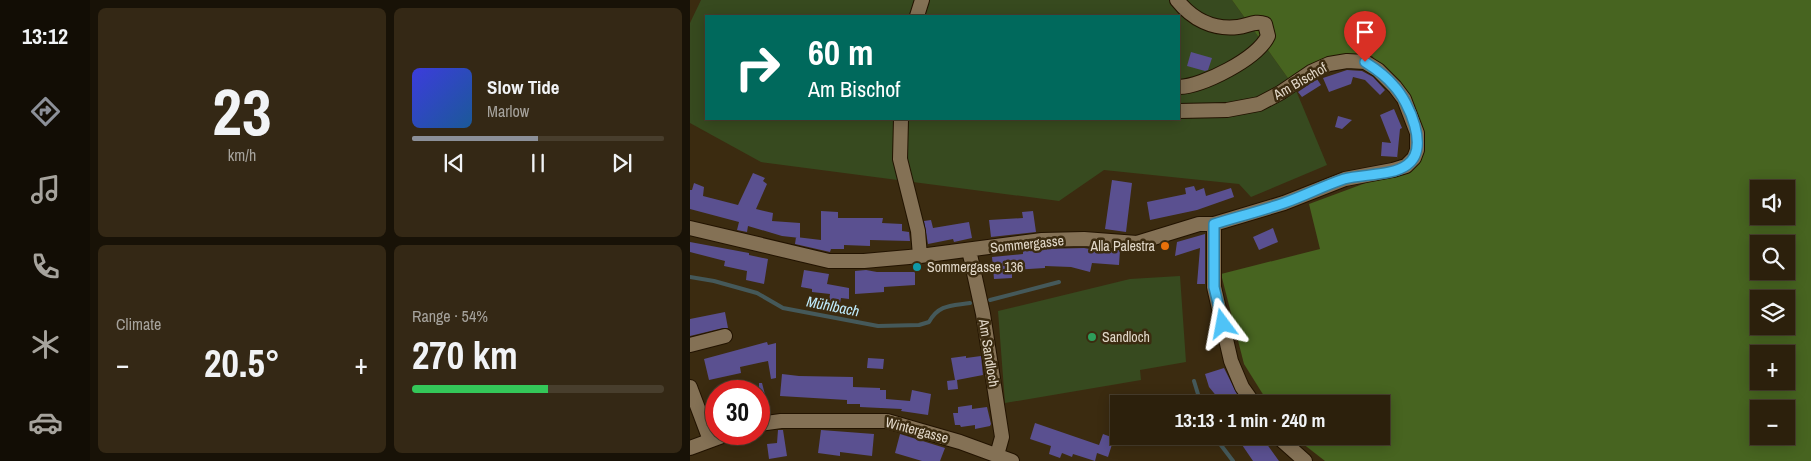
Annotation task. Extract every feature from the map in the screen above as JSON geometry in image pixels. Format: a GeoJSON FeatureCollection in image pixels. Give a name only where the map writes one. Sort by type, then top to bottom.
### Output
{"type":"FeatureCollection","features":[{"type":"Feature","properties":{"kind":"street"},"geometry":{"type":"LineString","coordinates":[[917,15],[922,0]]}},
{"type":"Feature","properties":{"kind":"street"},"geometry":{"type":"LineString","coordinates":[[1177,0],[1190,14],[1204,23],[1220,27],[1238,27],[1258,22],[1264,24],[1268,36],[1266,42],[1241,62],[1207,82],[1190,87],[1180,87]]}},
{"type":"Feature","properties":{"kind":"street","name":"Am Bischof"},"geometry":{"type":"LineString","coordinates":[[1180,111],[1228,110],[1259,104],[1280,93],[1311,72],[1330,64],[1347,61],[1365,62],[1378,70],[1404,99],[1417,133],[1417,150],[1414,158],[1406,166],[1345,179],[1284,203],[1214,224]]}},
{"type":"Feature","properties":{"kind":"street"},"geometry":{"type":"LineString","coordinates":[[902,120],[900,159],[918,231],[920,256]]}},
{"type":"Feature","properties":{"kind":"street","name":"Sommergasse"},"geometry":{"type":"LineString","coordinates":[[690,228],[830,261],[864,261],[920,256],[1042,240],[1084,239],[1129,244],[1199,224],[1214,224]]}},
{"type":"Feature","properties":{"kind":"street"},"geometry":{"type":"LineString","coordinates":[[1214,224],[1214,287],[1231,360],[1248,395]]}},
{"type":"Feature","properties":{"kind":"street","name":"Am Sandloch"},"geometry":{"type":"LineString","coordinates":[[969,250],[983,314],[1002,437],[996,455]]}},
{"type":"Feature","properties":{"kind":"street"},"geometry":{"type":"LineString","coordinates":[[690,345],[725,336]]}},
{"type":"Feature","properties":{"kind":"street"},"geometry":{"type":"LineString","coordinates":[[690,387],[705,427]]}},
{"type":"Feature","properties":{"kind":"street","name":"Wintergasse"},"geometry":{"type":"LineString","coordinates":[[770,422],[819,420],[886,421],[960,442],[1012,461]]}},
{"type":"Feature","properties":{"kind":"street"},"geometry":{"type":"LineString","coordinates":[[690,448],[705,442]]}},
{"type":"Feature","properties":{"kind":"street"},"geometry":{"type":"LineString","coordinates":[[1287,445],[1305,461]]}},
{"type":"Feature","properties":{"kind":"green space"},"geometry":{"type":"Polygon","coordinates":[[[701,0],[1232,0],[1295,88],[1327,165],[1251,197],[1239,184],[1104,170],[1059,201],[761,162],[690,123],[690,23],[701,0]]]}},
{"type":"Feature","properties":{"kind":"green space"},"geometry":{"type":"Polygon","coordinates":[[[1232,0],[1811,0],[1811,461],[1325,461],[1305,445],[1390,445],[1390,395],[1263,395],[1244,364],[1221,274],[1320,249],[1309,204],[1406,168],[1415,143],[1399,87],[1372,56],[1324,71],[1295,88],[1232,0]]]}},
{"type":"Feature","properties":{"kind":"green space","name":"Sandloch"},"geometry":{"type":"Polygon","coordinates":[[[1180,276],[1186,362],[1140,370],[1141,380],[1005,403],[998,311],[1130,279],[1180,276]]]}},
{"type":"Feature","properties":{"kind":"building"},"geometry":{"type":"Polygon","coordinates":[[[1191,52],[1212,58],[1208,70],[1205,71],[1187,66],[1191,52]]]}},
{"type":"Feature","properties":{"kind":"building"},"geometry":{"type":"Polygon","coordinates":[[[1347,70],[1362,71],[1373,77],[1385,90],[1380,95],[1365,80],[1353,77],[1351,84],[1329,92],[1323,78],[1347,70]]]}},
{"type":"Feature","properties":{"kind":"building"},"geometry":{"type":"Polygon","coordinates":[[[1317,79],[1321,85],[1302,97],[1298,92],[1317,79]]]}},
{"type":"Feature","properties":{"kind":"building"},"geometry":{"type":"Polygon","coordinates":[[[1394,109],[1402,128],[1400,129],[1397,159],[1397,157],[1381,156],[1382,142],[1391,143],[1380,115],[1394,109]]]}},
{"type":"Feature","properties":{"kind":"building"},"geometry":{"type":"Polygon","coordinates":[[[1338,116],[1352,120],[1342,129],[1335,127],[1338,116]]]}},
{"type":"Feature","properties":{"kind":"building"},"geometry":{"type":"Polygon","coordinates":[[[753,173],[765,178],[763,181],[767,184],[756,209],[773,213],[772,221],[800,223],[800,238],[782,236],[748,226],[747,232],[737,230],[739,222],[690,209],[690,190],[692,190],[694,183],[704,187],[703,196],[738,205],[753,173]]]}},
{"type":"Feature","properties":{"kind":"building"},"geometry":{"type":"Polygon","coordinates":[[[1112,180],[1132,183],[1126,232],[1105,229],[1112,180]]]}},
{"type":"Feature","properties":{"kind":"building"},"geometry":{"type":"Polygon","coordinates":[[[1194,186],[1196,191],[1204,188],[1206,196],[1231,188],[1234,197],[1197,210],[1150,220],[1147,202],[1186,194],[1185,188],[1194,186]]]}},
{"type":"Feature","properties":{"kind":"building"},"geometry":{"type":"Polygon","coordinates":[[[821,211],[838,212],[838,218],[883,218],[882,223],[902,224],[902,231],[909,232],[910,241],[870,240],[870,246],[844,245],[844,249],[831,249],[830,252],[795,244],[796,237],[821,240],[821,211]]]}},
{"type":"Feature","properties":{"kind":"building"},"geometry":{"type":"Polygon","coordinates":[[[1033,211],[1036,232],[991,237],[989,220],[1023,218],[1022,212],[1033,211]]]}},
{"type":"Feature","properties":{"kind":"building"},"geometry":{"type":"Polygon","coordinates":[[[931,220],[933,228],[969,222],[972,238],[954,242],[953,239],[928,244],[924,221],[931,220]]]}},
{"type":"Feature","properties":{"kind":"building"},"geometry":{"type":"Polygon","coordinates":[[[1273,228],[1278,242],[1259,250],[1253,237],[1273,228]]]}},
{"type":"Feature","properties":{"kind":"building"},"geometry":{"type":"Polygon","coordinates":[[[1205,234],[1205,284],[1197,284],[1200,248],[1175,256],[1177,242],[1205,234]]]}},
{"type":"Feature","properties":{"kind":"building"},"geometry":{"type":"Polygon","coordinates":[[[690,242],[749,253],[749,255],[768,259],[764,284],[746,280],[747,271],[724,266],[725,261],[690,252],[690,242]]]}},
{"type":"Feature","properties":{"kind":"building"},"geometry":{"type":"Polygon","coordinates":[[[1084,248],[1106,252],[1106,249],[1120,250],[1119,265],[1092,263],[1090,272],[1071,267],[1045,266],[1045,268],[1012,270],[1012,278],[994,279],[992,257],[1023,254],[1023,251],[1043,249],[1084,248]]]}},
{"type":"Feature","properties":{"kind":"building"},"geometry":{"type":"Polygon","coordinates":[[[804,270],[829,274],[827,284],[849,288],[849,299],[841,298],[840,303],[829,301],[830,294],[812,292],[812,289],[801,287],[804,270]]]}},
{"type":"Feature","properties":{"kind":"building"},"geometry":{"type":"Polygon","coordinates":[[[855,271],[877,272],[915,272],[915,285],[884,287],[884,292],[855,294],[855,271]]]}},
{"type":"Feature","properties":{"kind":"building"},"geometry":{"type":"Polygon","coordinates":[[[725,312],[728,328],[690,336],[690,319],[725,312]]]}},
{"type":"Feature","properties":{"kind":"building"},"geometry":{"type":"Polygon","coordinates":[[[767,342],[768,345],[776,343],[776,378],[771,379],[768,361],[740,367],[741,373],[709,380],[704,359],[767,342]]]}},
{"type":"Feature","properties":{"kind":"building"},"geometry":{"type":"Polygon","coordinates":[[[966,356],[966,358],[981,356],[983,375],[957,380],[958,389],[948,390],[947,381],[955,380],[951,358],[966,356]]]}},
{"type":"Feature","properties":{"kind":"building"},"geometry":{"type":"Polygon","coordinates":[[[868,358],[884,359],[883,369],[867,368],[868,358]]]}},
{"type":"Feature","properties":{"kind":"building"},"geometry":{"type":"Polygon","coordinates":[[[1224,368],[1238,395],[1216,395],[1209,387],[1205,374],[1224,368]]]}},
{"type":"Feature","properties":{"kind":"building"},"geometry":{"type":"Polygon","coordinates":[[[782,374],[853,377],[853,387],[886,390],[886,399],[910,401],[912,390],[931,394],[928,415],[901,411],[902,409],[860,407],[860,404],[847,404],[847,400],[780,396],[782,374]]]}},
{"type":"Feature","properties":{"kind":"building"},"geometry":{"type":"Polygon","coordinates":[[[972,405],[972,409],[987,407],[990,426],[975,429],[975,425],[961,427],[960,425],[955,425],[953,413],[958,413],[958,407],[972,405]]]}},
{"type":"Feature","properties":{"kind":"building"},"geometry":{"type":"Polygon","coordinates":[[[1035,423],[1099,445],[1103,434],[1110,437],[1110,445],[1112,445],[1108,457],[1097,453],[1095,461],[1073,454],[1072,457],[1062,453],[1060,458],[1049,454],[1051,446],[1030,439],[1035,423]]]}},
{"type":"Feature","properties":{"kind":"building"},"geometry":{"type":"Polygon","coordinates":[[[778,430],[783,430],[787,456],[769,459],[767,445],[777,443],[778,430]]]}},
{"type":"Feature","properties":{"kind":"building"},"geometry":{"type":"Polygon","coordinates":[[[821,430],[874,434],[872,456],[840,452],[840,456],[818,453],[821,430]]]}},
{"type":"Feature","properties":{"kind":"building"},"geometry":{"type":"Polygon","coordinates":[[[900,434],[945,448],[940,461],[922,461],[895,453],[900,434]]]}},
{"type":"Feature","properties":{"kind":"building"},"geometry":{"type":"Polygon","coordinates":[[[1242,445],[1267,445],[1279,461],[1253,461],[1242,445]]]}},
{"type":"Feature","properties":{"kind":"waterway","name":"Mühlbach"},"geometry":{"type":"LineString","coordinates":[[690,277],[714,281],[757,293],[783,308],[878,326],[919,325],[929,322],[937,312],[946,307],[970,303]]}},
{"type":"Feature","properties":{"kind":"waterway","name":"Mühlbach"},"geometry":{"type":"LineString","coordinates":[[990,300],[1059,282]]}},
{"type":"Feature","properties":{"kind":"waterway","name":"Mühlbach"},"geometry":{"type":"LineString","coordinates":[[1194,381],[1198,395]]}},
{"type":"Feature","properties":{"kind":"waterway","name":"Mühlbach"},"geometry":{"type":"LineString","coordinates":[[1221,445],[1233,461]]}},
{"type":"Feature","properties":{"kind":"place","name":"Alla Palestra"},"geometry":{"type":"Point","coordinates":[1165,246]}},
{"type":"Feature","properties":{"kind":"place","name":"Sommergasse 136"},"geometry":{"type":"Point","coordinates":[917,267]}},
{"type":"Feature","properties":{"kind":"place","name":"Sandloch"},"geometry":{"type":"Point","coordinates":[1092,337]}},
{"type":"Feature","properties":{"kind":"route"},"geometry":{"type":"LineString","coordinates":[[1223,324],[1214,287],[1214,224],[1284,203],[1345,179],[1406,166],[1414,158],[1417,150],[1417,133],[1404,99],[1378,70],[1365,62]]}}]}
